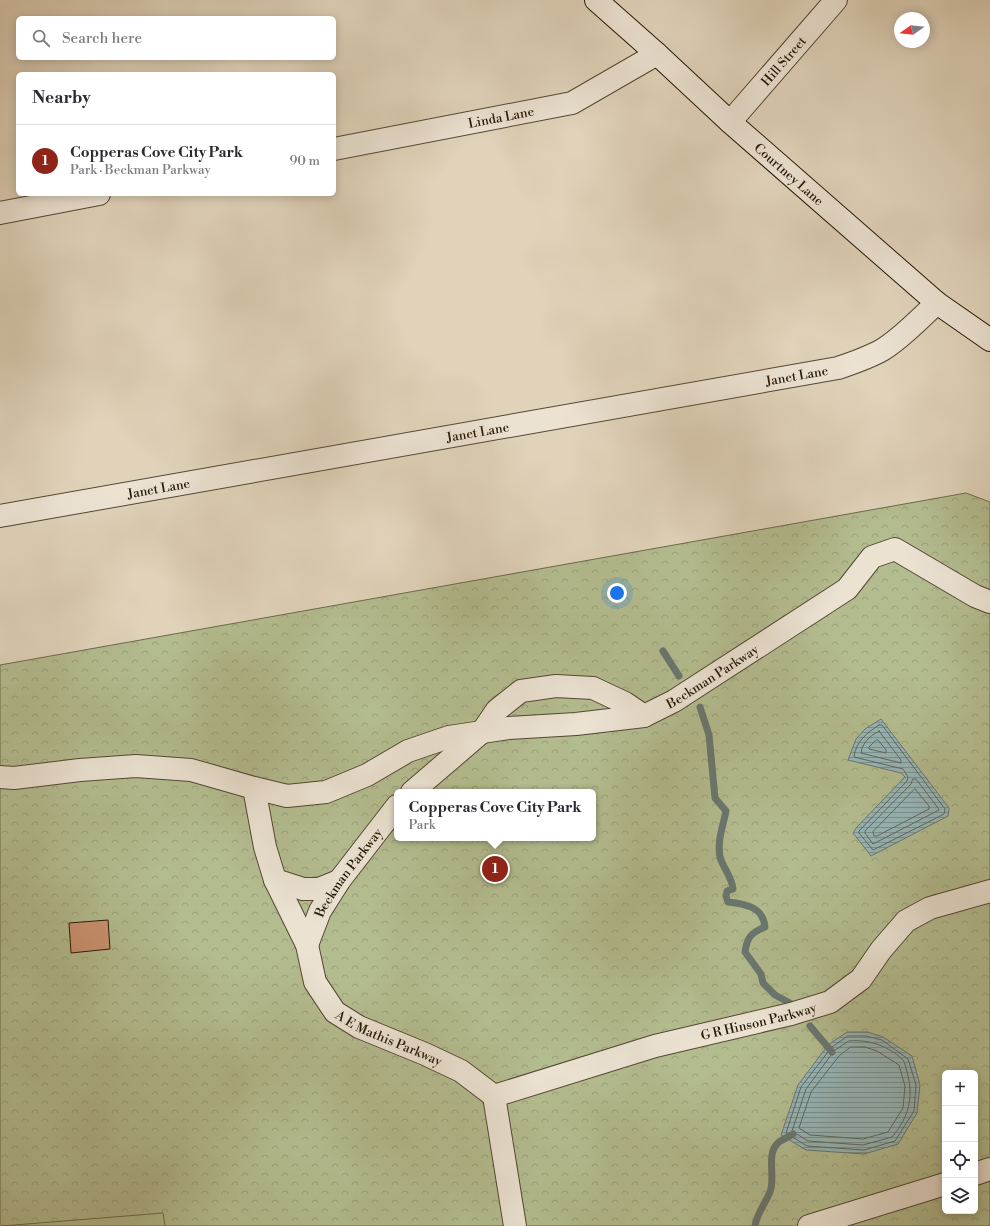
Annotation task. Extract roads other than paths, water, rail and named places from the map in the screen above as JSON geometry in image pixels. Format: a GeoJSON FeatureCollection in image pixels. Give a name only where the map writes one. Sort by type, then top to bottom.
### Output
{"type":"FeatureCollection","features":[{"type":"Feature","properties":{"kind":"street","name":"Courtney Lane"},"geometry":{"type":"LineString","coordinates":[[596,0],[730,122],[937,303],[990,340]]}},
{"type":"Feature","properties":{"kind":"street","name":"Hill Street"},"geometry":{"type":"LineString","coordinates":[[730,122],[836,0]]}},
{"type":"Feature","properties":{"kind":"street","name":"Linda Lane"},"geometry":{"type":"LineString","coordinates":[[336,149],[572,103],[657,54]]}},
{"type":"Feature","properties":{"kind":"street"},"geometry":{"type":"LineString","coordinates":[[0,213],[89,196]]}},
{"type":"Feature","properties":{"kind":"street","name":"Janet Lane"},"geometry":{"type":"LineString","coordinates":[[0,516],[838,368],[863,360],[882,350],[901,336],[937,303]]}},
{"type":"Feature","properties":{"kind":"street","name":"Beckman Parkway"},"geometry":{"type":"LineString","coordinates":[[0,777],[14,778],[80,770],[136,766],[191,770],[287,796],[326,792],[367,775],[408,751],[449,737],[509,728],[576,724],[644,716],[674,701],[847,589],[872,557],[895,549],[975,596],[990,602]]}},
{"type":"Feature","properties":{"kind":"street"},"geometry":{"type":"LineString","coordinates":[[416,789],[482,732],[497,710],[521,691],[556,686],[593,688],[625,703],[644,716]]}},
{"type":"Feature","properties":{"kind":"street","name":"A E Mathis Parkway"},"geometry":{"type":"LineString","coordinates":[[254,788],[265,847],[275,880],[307,945],[315,982],[335,1012],[359,1027],[425,1054],[461,1071],[494,1096]]}},
{"type":"Feature","properties":{"kind":"street","name":"Beckman Parkway"},"geometry":{"type":"LineString","coordinates":[[307,945],[320,911],[339,881],[394,810]]}},
{"type":"Feature","properties":{"kind":"street"},"geometry":{"type":"LineString","coordinates":[[275,880],[303,889],[319,889],[339,881]]}},
{"type":"Feature","properties":{"kind":"street","name":"G R Hinson Parkway"},"geometry":{"type":"LineString","coordinates":[[494,1096],[655,1046],[791,1014],[830,1002],[861,979],[881,950],[906,921],[930,908],[990,891]]}},
{"type":"Feature","properties":{"kind":"street"},"geometry":{"type":"LineString","coordinates":[[494,1096],[515,1226]]}},
{"type":"Feature","properties":{"kind":"street"},"geometry":{"type":"LineString","coordinates":[[978,1173],[990,1169]]}},
{"type":"Feature","properties":{"kind":"street"},"geometry":{"type":"LineString","coordinates":[[809,1226],[942,1185]]}},
{"type":"Feature","properties":{"kind":"water"},"geometry":{"type":"Polygon","coordinates":[[[881,719],[949,808],[948,816],[871,856],[853,833],[856,828],[905,777],[901,773],[848,760],[856,739],[865,729],[881,719]]]}},
{"type":"Feature","properties":{"kind":"water"},"geometry":{"type":"Polygon","coordinates":[[[847,1032],[867,1032],[883,1037],[912,1056],[920,1085],[917,1113],[898,1144],[864,1154],[806,1150],[781,1135],[798,1085],[828,1045],[847,1032]]]}},
{"type":"Feature","properties":{"kind":"waterway"},"geometry":{"type":"LineString","coordinates":[[663,651],[679,676]]}},
{"type":"Feature","properties":{"kind":"waterway"},"geometry":{"type":"LineString","coordinates":[[700,707],[709,735],[715,798],[726,811],[719,845],[721,861],[731,880],[733,889],[727,891],[726,896],[728,902],[741,904],[752,908],[757,911],[764,920],[765,927],[756,931],[750,936],[745,952],[761,974],[763,983],[775,995],[790,1003]]}},
{"type":"Feature","properties":{"kind":"waterway"},"geometry":{"type":"LineString","coordinates":[[810,1026],[832,1052]]}},
{"type":"Feature","properties":{"kind":"waterway"},"geometry":{"type":"LineString","coordinates":[[755,1226],[757,1217],[772,1186],[772,1159],[775,1147],[779,1142],[793,1134]]}},
{"type":"Feature","properties":{"kind":"place","name":"Copperas Cove City Park"},"geometry":{"type":"Point","coordinates":[495,869]}}]}
